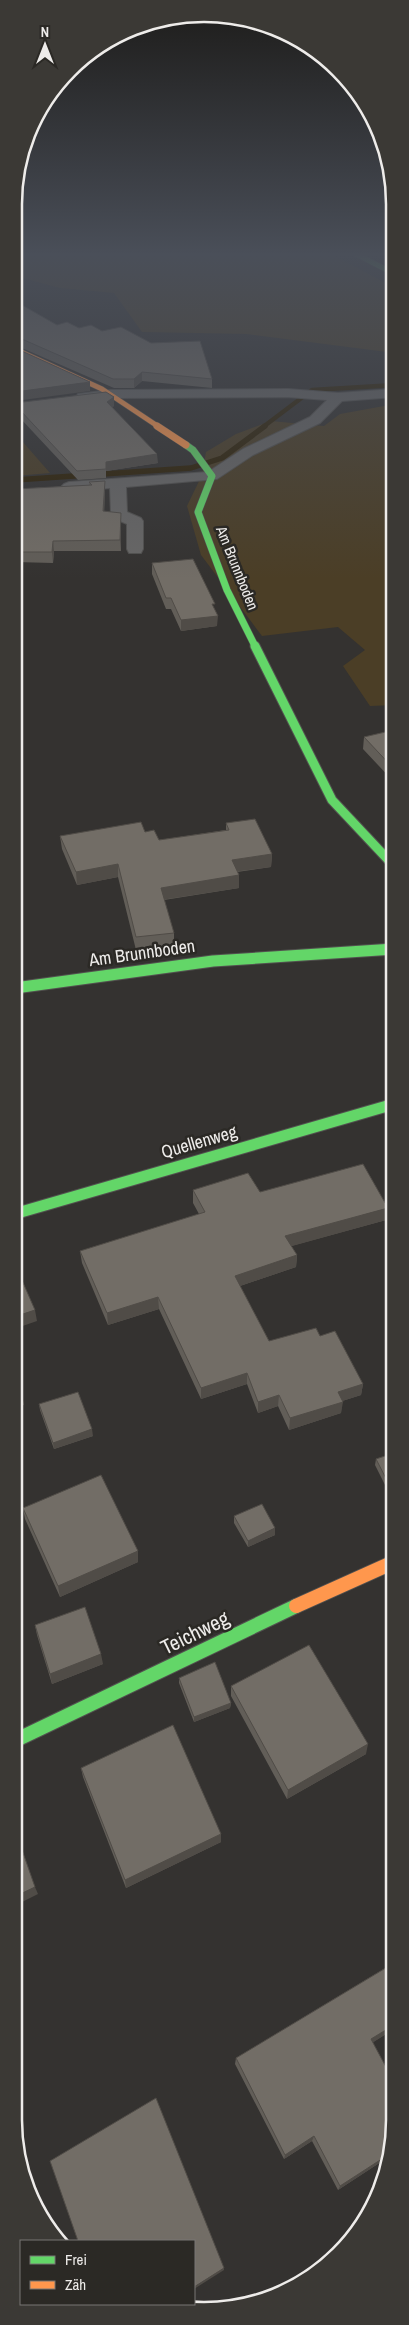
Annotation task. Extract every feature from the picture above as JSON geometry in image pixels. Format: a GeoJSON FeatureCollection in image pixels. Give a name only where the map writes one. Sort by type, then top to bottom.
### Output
{"type":"FeatureCollection","features":[{"type":"Feature","properties":{"kind":"main road"},"geometry":{"type":"LineString","coordinates":[[41,362],[110,394],[193,450],[209,473]]}},
{"type":"Feature","properties":{"kind":"main road","name":"Am Brunnboden"},"geometry":{"type":"LineString","coordinates":[[209,473],[198,512],[227,590],[332,800],[386,857]]}},
{"type":"Feature","properties":{"kind":"main road","name":"Am Brunnboden"},"geometry":{"type":"LineString","coordinates":[[22,987],[213,961],[386,950]]}},
{"type":"Feature","properties":{"kind":"main road","name":"Quellenweg"},"geometry":{"type":"LineString","coordinates":[[22,1212],[386,1106]]}},
{"type":"Feature","properties":{"kind":"main road","name":"Teichweg"},"geometry":{"type":"LineString","coordinates":[[22,1737],[324,1592],[386,1565]]}},
{"type":"Feature","properties":{"kind":"street"},"geometry":{"type":"LineString","coordinates":[[68,399],[110,394],[294,394],[338,397],[386,394]]}},
{"type":"Feature","properties":{"kind":"street"},"geometry":{"type":"LineString","coordinates":[[58,488],[118,484],[209,473],[315,420],[338,397]]}},
{"type":"Feature","properties":{"kind":"street"},"geometry":{"type":"LineString","coordinates":[[118,484],[119,515],[134,520],[135,549]]}},
{"type":"Feature","properties":{"kind":"shaded area"},"geometry":{"type":"Polygon","coordinates":[[[386,406],[386,705],[370,706],[343,666],[365,650],[338,627],[262,636],[201,555],[187,506],[202,475],[206,452],[236,434],[271,421],[324,426],[340,414],[386,406]]]}},
{"type":"Feature","properties":{"kind":"shaded area"},"geometry":{"type":"Polygon","coordinates":[[[22,441],[50,473],[22,475],[22,441]]]}},
{"type":"Feature","properties":{"kind":"building"},"geometry":{"type":"Polygon","coordinates":[[[22,362],[45,362],[90,382],[22,391],[22,362]]]}},
{"type":"Feature","properties":{"kind":"building"},"geometry":{"type":"Polygon","coordinates":[[[73,362],[206,362],[212,379],[142,372],[134,379],[113,379],[73,362]]]}},
{"type":"Feature","properties":{"kind":"building"},"geometry":{"type":"Polygon","coordinates":[[[106,392],[114,397],[107,402],[157,454],[106,462],[106,469],[77,471],[22,412],[22,402],[106,392]]]}},
{"type":"Feature","properties":{"kind":"building"},"geometry":{"type":"Polygon","coordinates":[[[105,481],[103,511],[121,513],[120,540],[53,541],[52,552],[22,552],[22,489],[92,485],[89,482],[105,481]]]}},
{"type":"Feature","properties":{"kind":"building"},"geometry":{"type":"Polygon","coordinates":[[[193,559],[215,604],[212,604],[218,616],[181,620],[171,598],[166,598],[152,563],[193,559]]]}},
{"type":"Feature","properties":{"kind":"building"},"geometry":{"type":"Polygon","coordinates":[[[386,732],[386,760],[364,737],[386,732]]]}},
{"type":"Feature","properties":{"kind":"building"},"geometry":{"type":"Polygon","coordinates":[[[255,819],[272,854],[232,860],[239,875],[161,888],[174,933],[136,937],[118,864],[76,872],[60,836],[141,822],[145,832],[154,830],[159,840],[229,830],[226,823],[255,819]]]}},
{"type":"Feature","properties":{"kind":"building"},"geometry":{"type":"Polygon","coordinates":[[[363,1164],[386,1204],[386,1209],[285,1236],[297,1255],[235,1276],[269,1341],[316,1328],[320,1336],[335,1331],[363,1384],[338,1392],[343,1402],[290,1418],[279,1395],[258,1402],[247,1373],[201,1388],[158,1297],[107,1313],[80,1251],[205,1212],[193,1190],[248,1173],[260,1192],[363,1164]]]}},
{"type":"Feature","properties":{"kind":"building"},"geometry":{"type":"Polygon","coordinates":[[[22,1280],[35,1310],[22,1314],[22,1280]]]}},
{"type":"Feature","properties":{"kind":"building"},"geometry":{"type":"Polygon","coordinates":[[[78,1392],[92,1429],[53,1443],[39,1404],[78,1392]]]}},
{"type":"Feature","properties":{"kind":"building"},"geometry":{"type":"Polygon","coordinates":[[[386,1456],[386,1478],[376,1459],[386,1456]]]}},
{"type":"Feature","properties":{"kind":"building"},"geometry":{"type":"Polygon","coordinates":[[[101,1475],[138,1551],[58,1586],[23,1508],[101,1475]]]}},
{"type":"Feature","properties":{"kind":"building"},"geometry":{"type":"Polygon","coordinates":[[[262,1504],[275,1528],[248,1541],[234,1516],[262,1504]]]}},
{"type":"Feature","properties":{"kind":"building"},"geometry":{"type":"Polygon","coordinates":[[[85,1607],[101,1654],[50,1674],[35,1625],[85,1607]]]}},
{"type":"Feature","properties":{"kind":"building"},"geometry":{"type":"Polygon","coordinates":[[[309,1645],[368,1744],[288,1790],[231,1686],[309,1645]]]}},
{"type":"Feature","properties":{"kind":"building"},"geometry":{"type":"Polygon","coordinates":[[[215,1662],[231,1703],[194,1717],[179,1678],[215,1662]]]}},
{"type":"Feature","properties":{"kind":"building"},"geometry":{"type":"Polygon","coordinates":[[[173,1725],[221,1834],[125,1880],[81,1768],[173,1725]]]}},
{"type":"Feature","properties":{"kind":"building"},"geometry":{"type":"Polygon","coordinates":[[[22,1850],[35,1887],[22,1893],[22,1850]]]}},
{"type":"Feature","properties":{"kind":"building"},"geometry":{"type":"Polygon","coordinates":[[[386,1968],[386,2030],[371,2039],[386,2067],[386,2132],[382,2159],[340,2186],[314,2136],[285,2155],[236,2058],[386,1968]]]}},
{"type":"Feature","properties":{"kind":"building"},"geometry":{"type":"Polygon","coordinates":[[[156,2098],[224,2268],[195,2286],[195,2240],[78,2240],[50,2161],[156,2098]]]}},
{"type":"Feature","properties":{"kind":"waterway"},"geometry":{"type":"LineString","coordinates":[[263,427],[312,390],[386,386]]}},
{"type":"Feature","properties":{"kind":"waterway"},"geometry":{"type":"LineString","coordinates":[[22,480],[191,468],[222,458],[265,426]]}},
{"type":"Feature","properties":{"kind":"traffic: fast"},"geometry":{"type":"LineString","coordinates":[[186,445],[193,450],[212,476],[198,512],[227,590],[332,800],[386,857]]}},
{"type":"Feature","properties":{"kind":"traffic: fast"},"geometry":{"type":"LineString","coordinates":[[22,987],[213,961],[386,950]]}},
{"type":"Feature","properties":{"kind":"traffic: fast"},"geometry":{"type":"LineString","coordinates":[[22,1212],[386,1106]]}},
{"type":"Feature","properties":{"kind":"traffic: fast"},"geometry":{"type":"LineString","coordinates":[[22,1737],[296,1606]]}},
{"type":"Feature","properties":{"kind":"traffic: slow"},"geometry":{"type":"LineString","coordinates":[[42,362],[102,389],[186,445]]}},
{"type":"Feature","properties":{"kind":"traffic: slow"},"geometry":{"type":"LineString","coordinates":[[296,1606],[386,1566]]}}]}
